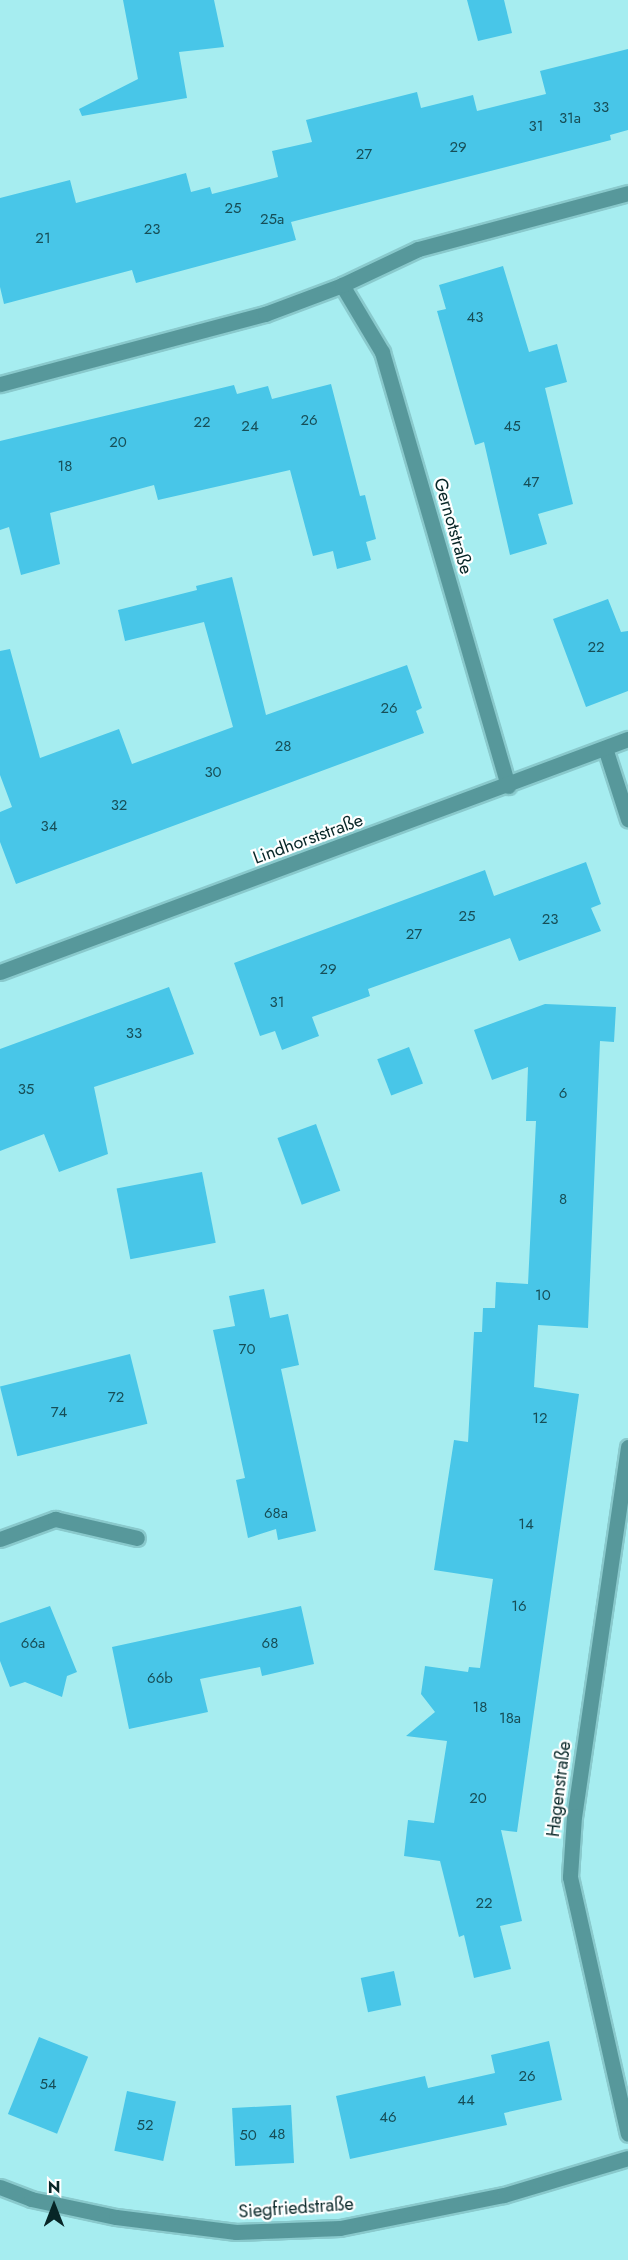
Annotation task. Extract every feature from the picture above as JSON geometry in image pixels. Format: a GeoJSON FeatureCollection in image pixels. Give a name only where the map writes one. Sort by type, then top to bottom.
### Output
{"type":"FeatureCollection","features":[{"type":"Feature","properties":{"kind":"street"},"geometry":{"type":"LineString","coordinates":[[0,384],[266,314],[342,285],[418,249],[628,193]]}},
{"type":"Feature","properties":{"kind":"street","name":"Gernotstraße"},"geometry":{"type":"LineString","coordinates":[[342,285],[382,352],[508,786]]}},
{"type":"Feature","properties":{"kind":"street","name":"Lindhorststraße"},"geometry":{"type":"LineString","coordinates":[[0,972],[508,786],[628,739]]}},
{"type":"Feature","properties":{"kind":"street"},"geometry":{"type":"LineString","coordinates":[[605,748],[628,819]]}},
{"type":"Feature","properties":{"kind":"street","name":"Hagenstraße"},"geometry":{"type":"LineString","coordinates":[[628,1447],[574,1816],[570,1877],[628,2134]]}},
{"type":"Feature","properties":{"kind":"street"},"geometry":{"type":"LineString","coordinates":[[0,1539],[55,1519],[137,1538]]}},
{"type":"Feature","properties":{"kind":"street","name":"Siegfriedstraße"},"geometry":{"type":"LineString","coordinates":[[0,2187],[31,2199],[116,2217],[236,2232],[340,2228],[504,2195],[628,2158]]}},
{"type":"Feature","properties":{"kind":"building"},"geometry":{"type":"Polygon","coordinates":[[[123,0],[214,0],[224,47],[179,52],[187,98],[82,116],[79,109],[138,79],[123,0]]]}},
{"type":"Feature","properties":{"kind":"building"},"geometry":{"type":"Polygon","coordinates":[[[467,0],[504,0],[512,33],[478,41],[467,0]]]}},
{"type":"Feature","properties":{"kind":"building"},"geometry":{"type":"Polygon","coordinates":[[[628,49],[628,130],[610,135],[611,140],[291,222],[296,240],[136,283],[132,270],[4,304],[0,287],[0,198],[70,180],[76,203],[186,173],[191,192],[210,187],[212,194],[278,177],[272,151],[312,142],[306,120],[417,92],[421,108],[473,95],[477,111],[546,94],[540,71],[628,49]]]}},
{"type":"Feature","properties":{"kind":"building"},"geometry":{"type":"Polygon","coordinates":[[[503,266],[529,352],[557,344],[567,382],[545,388],[573,504],[538,514],[547,544],[510,555],[484,442],[475,445],[437,311],[446,309],[439,285],[503,266]]]}},
{"type":"Feature","properties":{"kind":"building"},"geometry":{"type":"Polygon","coordinates":[[[331,384],[360,496],[365,495],[376,539],[366,542],[371,560],[337,569],[333,551],[313,556],[290,470],[158,500],[154,485],[50,513],[60,564],[21,575],[9,527],[0,530],[0,441],[234,385],[237,394],[268,386],[272,399],[331,384]]]}},
{"type":"Feature","properties":{"kind":"building"},"geometry":{"type":"Polygon","coordinates":[[[232,577],[266,715],[407,665],[422,708],[416,711],[424,733],[16,884],[0,842],[0,812],[12,807],[0,775],[0,651],[10,649],[40,758],[119,729],[132,764],[233,727],[204,622],[125,641],[118,610],[197,590],[196,586],[232,577]]]}},
{"type":"Feature","properties":{"kind":"building"},"geometry":{"type":"Polygon","coordinates":[[[608,599],[621,632],[628,631],[628,691],[586,707],[553,619],[608,599]]]}},
{"type":"Feature","properties":{"kind":"building"},"geometry":{"type":"Polygon","coordinates":[[[586,862],[601,904],[591,908],[601,931],[519,961],[510,938],[368,989],[370,996],[312,1017],[319,1036],[282,1050],[275,1031],[260,1036],[234,963],[485,870],[494,896],[586,862]]]}},
{"type":"Feature","properties":{"kind":"building"},"geometry":{"type":"Polygon","coordinates":[[[169,987],[194,1054],[94,1087],[108,1154],[59,1172],[44,1134],[0,1151],[0,1049],[169,987]]]}},
{"type":"Feature","properties":{"kind":"building"},"geometry":{"type":"Polygon","coordinates":[[[545,1004],[616,1007],[614,1042],[600,1041],[588,1328],[538,1325],[534,1387],[579,1394],[517,1832],[501,1830],[522,1921],[500,1926],[511,1969],[474,1978],[464,1935],[459,1937],[440,1861],[404,1856],[408,1820],[434,1823],[447,1741],[406,1736],[435,1712],[421,1694],[425,1666],[468,1672],[469,1667],[480,1668],[493,1579],[434,1570],[454,1440],[468,1442],[474,1332],[482,1332],[483,1308],[495,1308],[496,1282],[528,1284],[536,1121],[526,1121],[528,1067],[492,1080],[474,1030],[545,1004]]]}},
{"type":"Feature","properties":{"kind":"building"},"geometry":{"type":"Polygon","coordinates":[[[409,1047],[423,1083],[391,1096],[377,1059],[409,1047]]]}},
{"type":"Feature","properties":{"kind":"building"},"geometry":{"type":"Polygon","coordinates":[[[316,1124],[340,1191],[302,1205],[277,1138],[316,1124]]]}},
{"type":"Feature","properties":{"kind":"building"},"geometry":{"type":"Polygon","coordinates":[[[202,1172],[216,1243],[130,1259],[117,1189],[202,1172]]]}},
{"type":"Feature","properties":{"kind":"building"},"geometry":{"type":"Polygon","coordinates":[[[264,1289],[270,1318],[288,1314],[299,1365],[281,1369],[316,1531],[278,1540],[276,1529],[248,1538],[236,1480],[245,1478],[213,1330],[235,1326],[229,1296],[264,1289]]]}},
{"type":"Feature","properties":{"kind":"building"},"geometry":{"type":"Polygon","coordinates":[[[130,1354],[147,1424],[17,1456],[0,1386],[130,1354]]]}},
{"type":"Feature","properties":{"kind":"building"},"geometry":{"type":"Polygon","coordinates":[[[50,1606],[77,1672],[67,1676],[62,1697],[25,1682],[10,1687],[0,1661],[0,1623],[50,1606]]]}},
{"type":"Feature","properties":{"kind":"building"},"geometry":{"type":"Polygon","coordinates":[[[301,1606],[314,1664],[262,1676],[260,1667],[200,1679],[208,1712],[129,1729],[112,1647],[301,1606]]]}},
{"type":"Feature","properties":{"kind":"building"},"geometry":{"type":"Polygon","coordinates":[[[394,1971],[401,2005],[368,2012],[361,1978],[394,1971]]]}},
{"type":"Feature","properties":{"kind":"building"},"geometry":{"type":"Polygon","coordinates":[[[39,2037],[88,2057],[57,2134],[8,2114],[39,2037]]]}},
{"type":"Feature","properties":{"kind":"building"},"geometry":{"type":"Polygon","coordinates":[[[549,2041],[562,2100],[504,2113],[507,2125],[350,2159],[336,2096],[425,2076],[428,2088],[495,2073],[491,2055],[549,2041]]]}},
{"type":"Feature","properties":{"kind":"building"},"geometry":{"type":"Polygon","coordinates":[[[127,2091],[176,2101],[163,2161],[114,2151],[127,2091]]]}},
{"type":"Feature","properties":{"kind":"building"},"geometry":{"type":"Polygon","coordinates":[[[291,2105],[294,2163],[235,2166],[232,2108],[291,2105]]]}}]}
